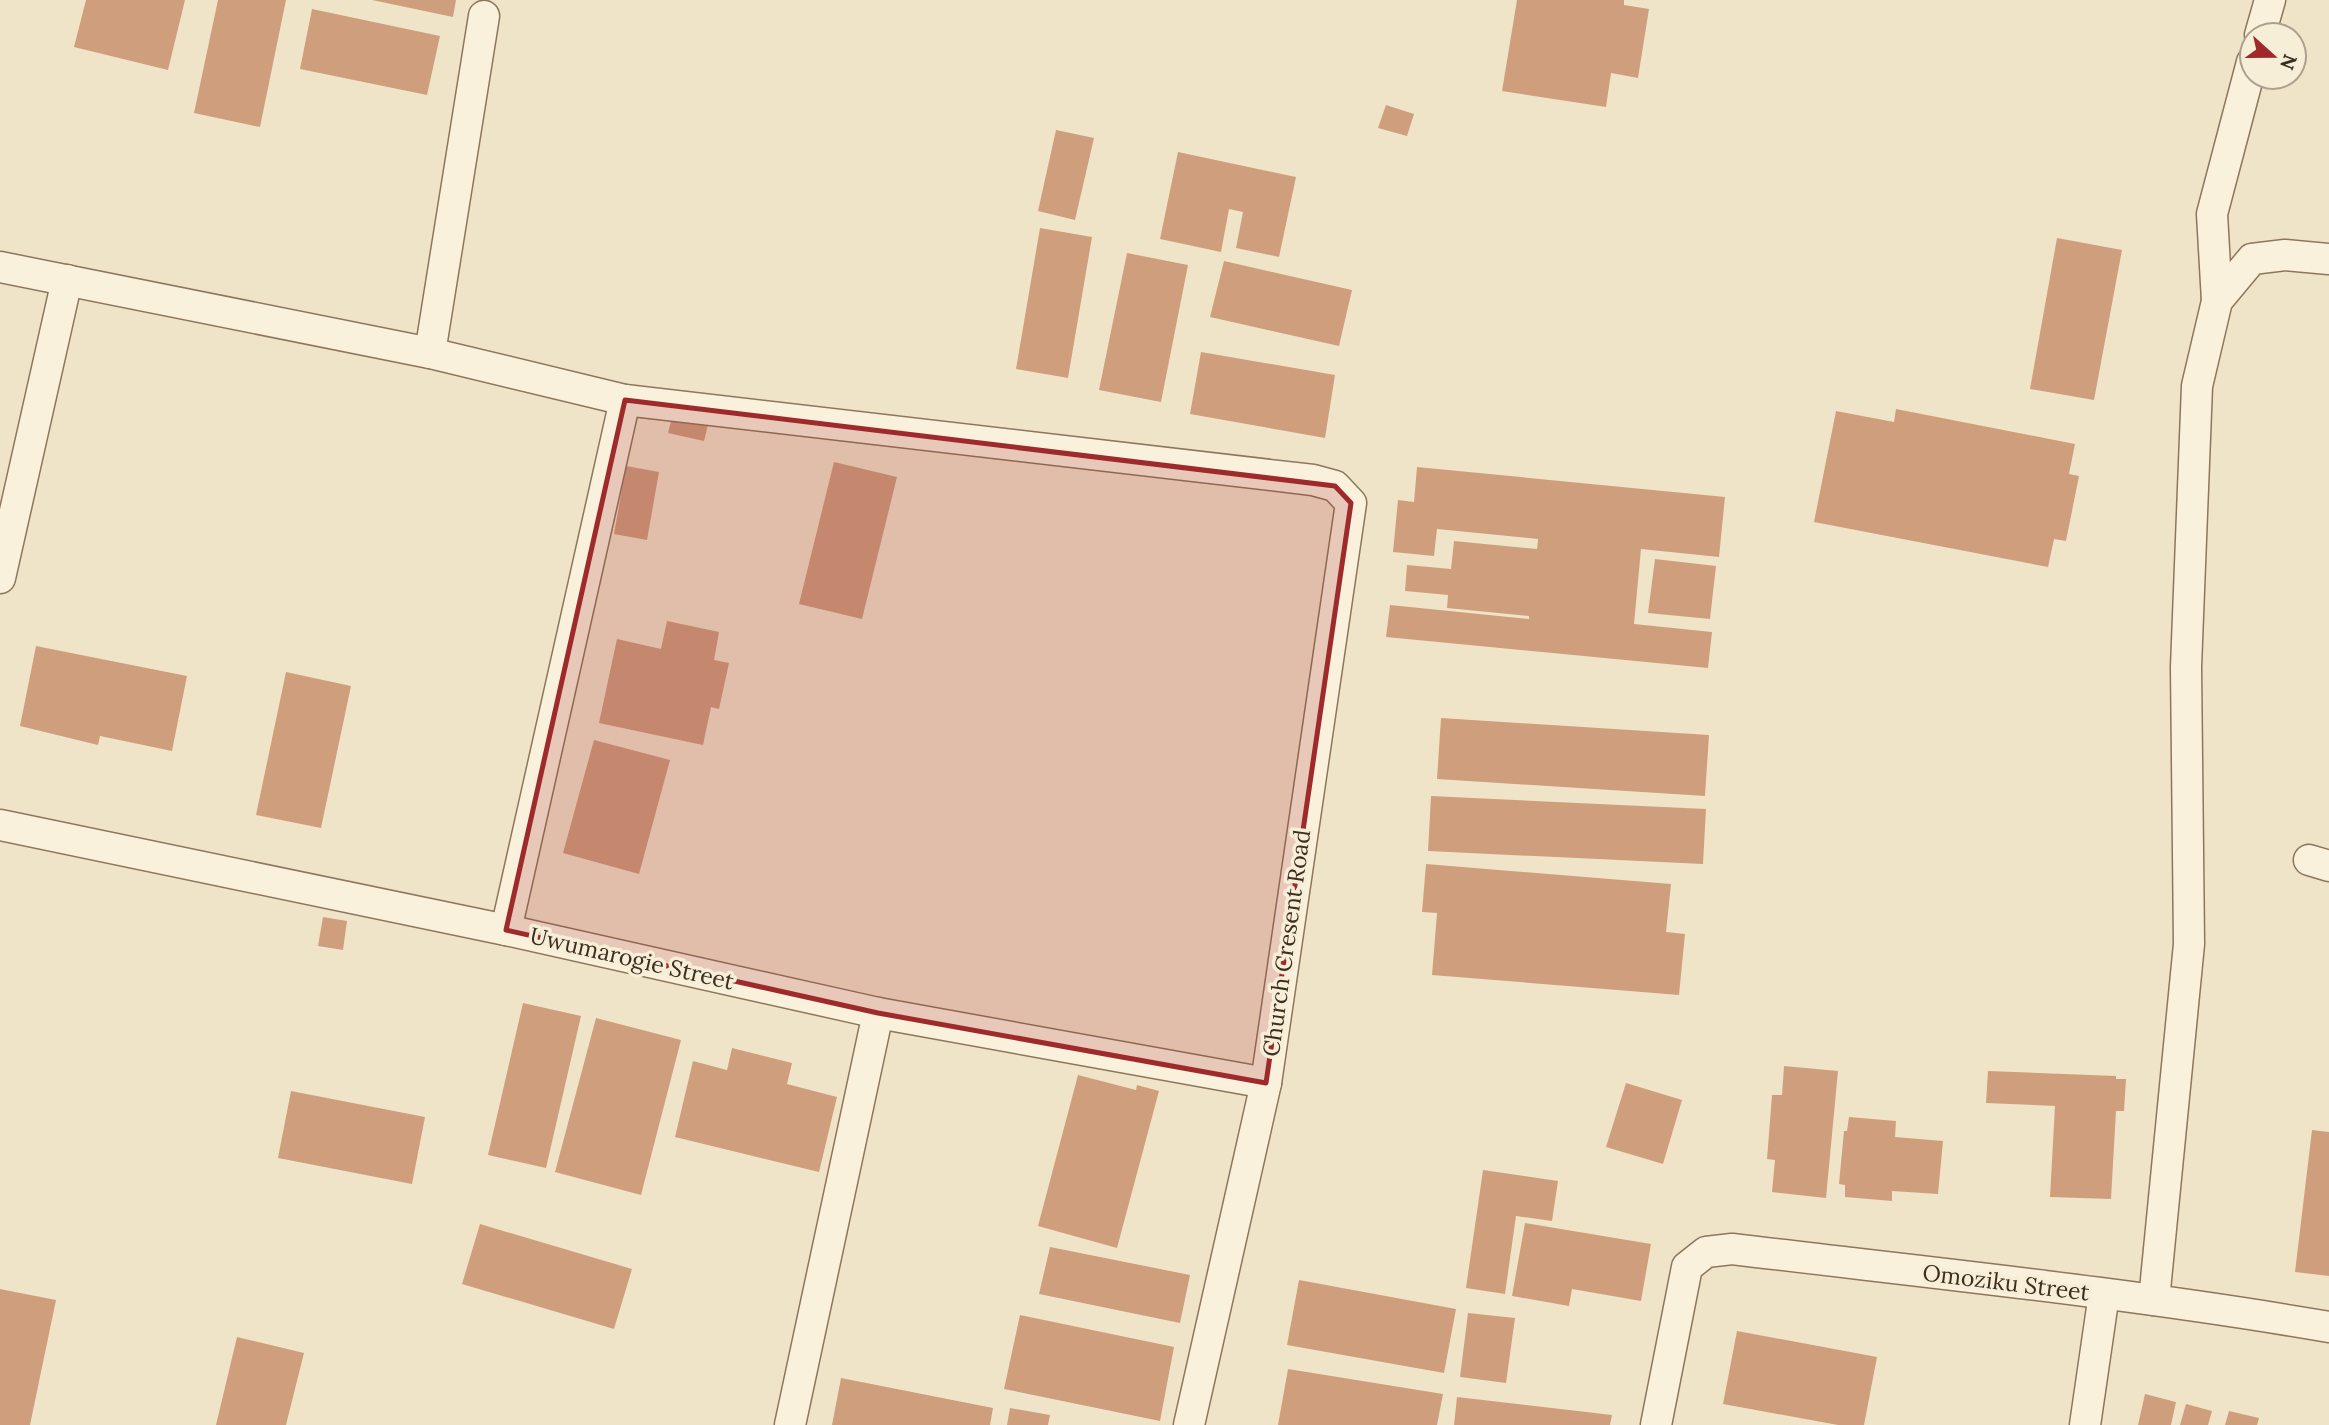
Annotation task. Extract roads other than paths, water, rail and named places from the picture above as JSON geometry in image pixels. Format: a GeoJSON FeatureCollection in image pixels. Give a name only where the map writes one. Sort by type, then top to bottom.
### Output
{"type":"FeatureCollection","features":[{"type":"Feature","properties":{"kind":"street"},"geometry":{"type":"LineString","coordinates":[[2264,21],[2270,0]]}},
{"type":"Feature","properties":{"kind":"street"},"geometry":{"type":"LineString","coordinates":[[430,353],[484,16]]}},
{"type":"Feature","properties":{"kind":"street"},"geometry":{"type":"LineString","coordinates":[[2154,1300],[2189,944],[2186,667],[2197,386],[2217,300],[2212,214],[2244,91]]}},
{"type":"Feature","properties":{"kind":"street"},"geometry":{"type":"LineString","coordinates":[[2217,300],[2252,258],[2286,255],[2329,259]]}},
{"type":"Feature","properties":{"kind":"street"},"geometry":{"type":"LineString","coordinates":[[0,267],[430,353],[625,400],[506,930]]}},
{"type":"Feature","properties":{"kind":"street"},"geometry":{"type":"LineString","coordinates":[[0,578],[67,280]]}},
{"type":"Feature","properties":{"kind":"street","name":"Church Cresent Road"},"geometry":{"type":"LineString","coordinates":[[625,400],[1313,480],[1335,486],[1351,503],[1266,1083],[1189,1425]]}},
{"type":"Feature","properties":{"kind":"street","name":"Uwumarogie Street"},"geometry":{"type":"LineString","coordinates":[[0,825],[506,930],[878,1013],[1266,1083]]}},
{"type":"Feature","properties":{"kind":"street"},"geometry":{"type":"LineString","coordinates":[[790,1425],[878,1013]]}},
{"type":"Feature","properties":{"kind":"street","name":"Omoziku Street"},"geometry":{"type":"LineString","coordinates":[[1656,1425],[1687,1268],[1706,1252],[1732,1250],[2154,1300],[2329,1327]]}},
{"type":"Feature","properties":{"kind":"street"},"geometry":{"type":"LineString","coordinates":[[2085,1425],[2104,1294]]}}]}
